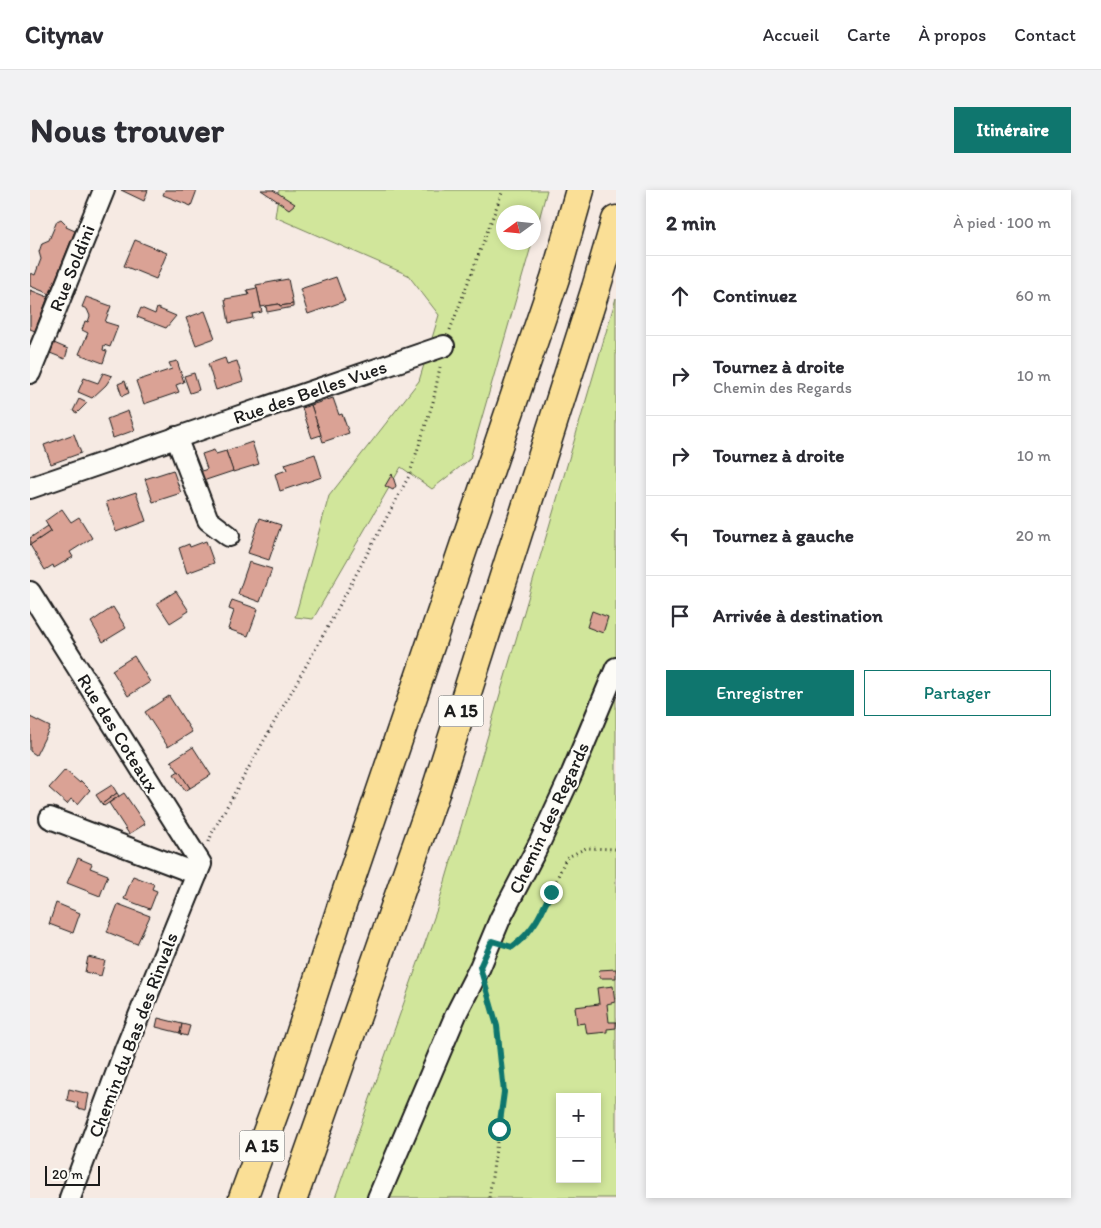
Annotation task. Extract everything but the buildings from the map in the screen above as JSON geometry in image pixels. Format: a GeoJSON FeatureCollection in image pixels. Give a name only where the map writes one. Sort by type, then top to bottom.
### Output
{"type":"FeatureCollection","features":[{"type":"Feature","properties":{"kind":"highway","name":"A 15"},"geometry":{"type":"LineString","coordinates":[[243,1198],[281,1094],[342,905],[552,288],[580,190]]}},
{"type":"Feature","properties":{"kind":"highway","name":"A 15"},"geometry":{"type":"LineString","coordinates":[[293,1198],[435,793],[616,220]]}},
{"type":"Feature","properties":{"kind":"street","name":"Rue Soldini"},"geometry":{"type":"LineString","coordinates":[[30,374],[104,190]]}},
{"type":"Feature","properties":{"kind":"street","name":"Rue des Belles Vues"},"geometry":{"type":"LineString","coordinates":[[30,488],[444,346]]}},
{"type":"Feature","properties":{"kind":"street"},"geometry":{"type":"LineString","coordinates":[[176,437],[208,520],[230,536]]}},
{"type":"Feature","properties":{"kind":"street","name":"Rue des Coteaux"},"geometry":{"type":"LineString","coordinates":[[30,592],[199,869]]}},
{"type":"Feature","properties":{"kind":"street","name":"Chemin des Regards"},"geometry":{"type":"LineString","coordinates":[[378,1198],[457,1012],[480,967],[500,920],[540,842],[616,668]]}},
{"type":"Feature","properties":{"kind":"street"},"geometry":{"type":"LineString","coordinates":[[50,818],[199,869]]}},
{"type":"Feature","properties":{"kind":"street","name":"Chemin du Bas des Rinvals"},"geometry":{"type":"LineString","coordinates":[[70,1198],[125,1050],[199,869]]}},
{"type":"Feature","properties":{"kind":"path"},"geometry":{"type":"LineString","coordinates":[[199,869],[212,834],[330,623],[409,476],[433,402],[444,346],[503,190]]}},
{"type":"Feature","properties":{"kind":"path"},"geometry":{"type":"LineString","coordinates":[[492,941],[512,947],[525,938],[540,915],[566,858],[586,848],[616,850]]}},
{"type":"Feature","properties":{"kind":"path"},"geometry":{"type":"LineString","coordinates":[[480,967],[497,1026],[504,1092],[489,1198]]}},
{"type":"Feature","properties":{"kind":"green space"},"geometry":{"type":"Polygon","coordinates":[[[279,190],[547,190],[541,212],[541,205],[496,205],[496,250],[530,250],[470,459],[432,489],[401,467],[313,619],[295,617],[329,496],[419,381],[439,315],[408,275],[275,217],[279,190]]]}},
{"type":"Feature","properties":{"kind":"green space"},"geometry":{"type":"Polygon","coordinates":[[[616,298],[616,1198],[335,1198],[437,909],[616,298]]]}},
{"type":"Feature","properties":{"kind":"route"},"geometry":{"type":"LineString","coordinates":[[499,1129],[504,1092],[497,1026],[480,967],[492,941],[512,947],[525,938],[540,915],[551,892]]}}]}
